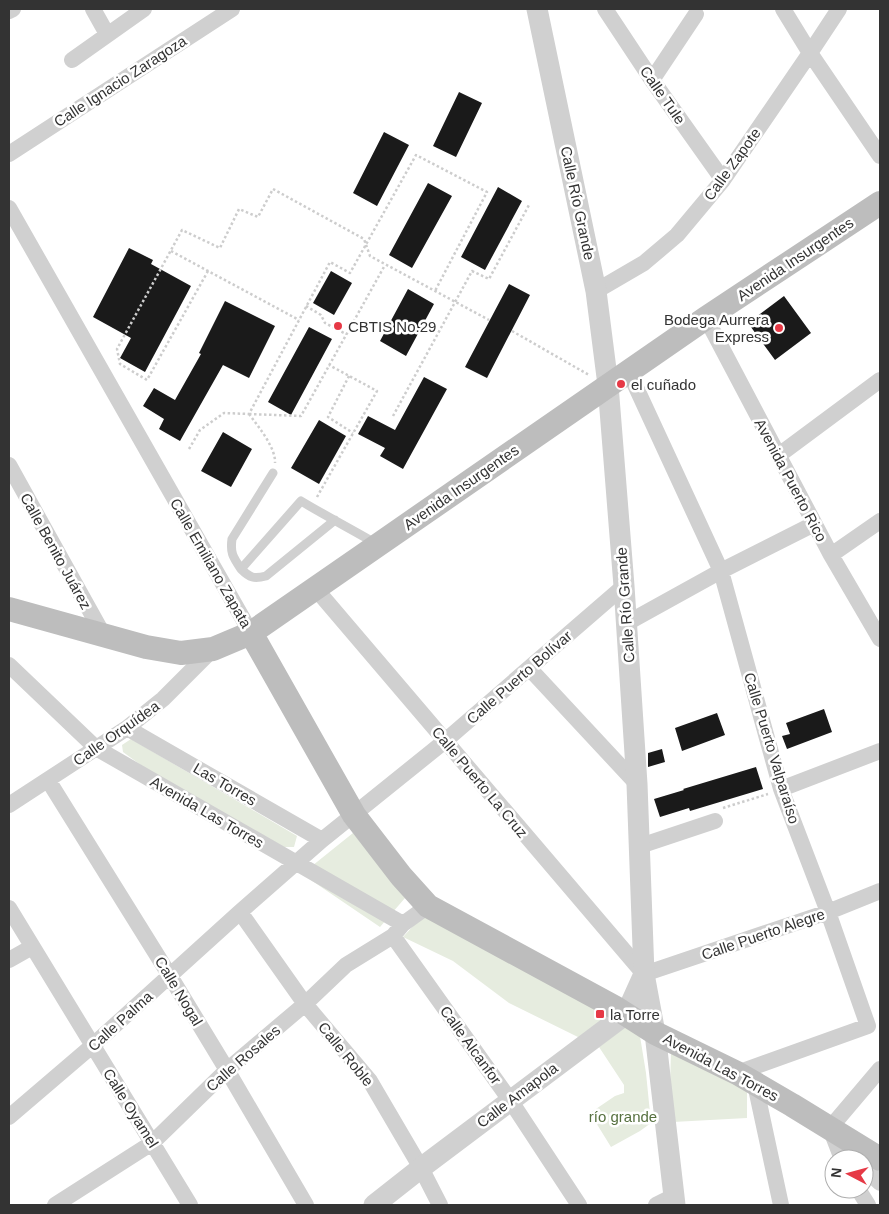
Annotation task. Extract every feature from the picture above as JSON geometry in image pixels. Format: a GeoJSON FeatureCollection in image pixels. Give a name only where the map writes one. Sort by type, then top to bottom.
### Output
{"type":"FeatureCollection","features":[{"type":"Feature","properties":{"kind":"main road","name":"Avenida Insurgentes"},"geometry":{"type":"LineString","coordinates":[[9,610],[146,648],[182,653],[214,649],[251,634],[706,318],[880,203]]}},
{"type":"Feature","properties":{"kind":"main road","name":"Calle Emiliano Zapata"},"geometry":{"type":"LineString","coordinates":[[251,634],[354,815],[401,876],[428,906]]}},
{"type":"Feature","properties":{"kind":"main road","name":"Avenida Las Torres"},"geometry":{"type":"LineString","coordinates":[[428,906],[626,1014],[655,1033],[746,1078],[880,1159]]}},
{"type":"Feature","properties":{"kind":"street"},"geometry":{"type":"LineString","coordinates":[[9,11],[13,9]]}},
{"type":"Feature","properties":{"kind":"street"},"geometry":{"type":"LineString","coordinates":[[93,9],[107,34]]}},
{"type":"Feature","properties":{"kind":"street"},"geometry":{"type":"LineString","coordinates":[[72,60],[144,9]]}},
{"type":"Feature","properties":{"kind":"street","name":"Calle Ignacio Zaragoza"},"geometry":{"type":"LineString","coordinates":[[9,154],[232,9]]}},
{"type":"Feature","properties":{"kind":"street","name":"Calle Tule"},"geometry":{"type":"LineString","coordinates":[[605,9],[652,80],[723,180]]}},
{"type":"Feature","properties":{"kind":"street"},"geometry":{"type":"LineString","coordinates":[[783,9],[810,53],[880,156]]}},
{"type":"Feature","properties":{"kind":"street","name":"Calle Zapote"},"geometry":{"type":"LineString","coordinates":[[596,291],[644,263],[677,235],[723,180],[838,9]]}},
{"type":"Feature","properties":{"kind":"street","name":"Calle Río Grande"},"geometry":{"type":"LineString","coordinates":[[539,10],[596,291],[608,386],[627,622],[637,784],[644,974],[655,1033],[668,1202]]}},
{"type":"Feature","properties":{"kind":"street"},"geometry":{"type":"LineString","coordinates":[[652,80],[696,14]]}},
{"type":"Feature","properties":{"kind":"street","name":"Calle Emiliano Zapata"},"geometry":{"type":"LineString","coordinates":[[9,208],[251,634]]}},
{"type":"Feature","properties":{"kind":"street","name":"Avenida Puerto Rico"},"geometry":{"type":"LineString","coordinates":[[706,318],[814,524],[880,639]]}},
{"type":"Feature","properties":{"kind":"street","name":"Calle Puerto Valparaíso"},"geometry":{"type":"LineString","coordinates":[[629,372],[721,571],[781,789],[828,912],[868,1026],[746,1078]]}},
{"type":"Feature","properties":{"kind":"street"},"geometry":{"type":"LineString","coordinates":[[778,455],[880,380]]}},
{"type":"Feature","properties":{"kind":"street","name":"Calle Benito Juárez"},"geometry":{"type":"LineString","coordinates":[[9,465],[104,636]]}},
{"type":"Feature","properties":{"kind":"street"},"geometry":{"type":"LineString","coordinates":[[831,555],[880,522]]}},
{"type":"Feature","properties":{"kind":"street"},"geometry":{"type":"LineString","coordinates":[[627,622],[721,571],[814,524]]}},
{"type":"Feature","properties":{"kind":"street","name":"Calle Puerto Bolívar"},"geometry":{"type":"LineString","coordinates":[[297,863],[322,840],[445,741],[624,586]]}},
{"type":"Feature","properties":{"kind":"street","name":"Calle Puerto La Cruz"},"geometry":{"type":"LineString","coordinates":[[315,588],[644,974]]}},
{"type":"Feature","properties":{"kind":"street","name":"Calle Orquídea"},"geometry":{"type":"LineString","coordinates":[[9,805],[127,728],[162,699],[214,649]]}},
{"type":"Feature","properties":{"kind":"street","name":"Avenida Las Torres"},"geometry":{"type":"LineString","coordinates":[[9,665],[96,748],[297,863],[398,930]]}},
{"type":"Feature","properties":{"kind":"street"},"geometry":{"type":"LineString","coordinates":[[529,668],[637,784]]}},
{"type":"Feature","properties":{"kind":"street","name":"Las Torres"},"geometry":{"type":"LineString","coordinates":[[127,728],[322,840]]}},
{"type":"Feature","properties":{"kind":"street"},"geometry":{"type":"LineString","coordinates":[[781,789],[880,750]]}},
{"type":"Feature","properties":{"kind":"street","name":"Calle Nogal"},"geometry":{"type":"LineString","coordinates":[[48,780],[170,976],[306,1205]]}},
{"type":"Feature","properties":{"kind":"street"},"geometry":{"type":"LineString","coordinates":[[640,846],[715,821]]}},
{"type":"Feature","properties":{"kind":"street","name":"Calle Palma"},"geometry":{"type":"LineString","coordinates":[[9,1117],[92,1046],[297,863]]}},
{"type":"Feature","properties":{"kind":"street","name":"Calle Puerto Alegre"},"geometry":{"type":"LineString","coordinates":[[644,974],[828,912],[880,891]]}},
{"type":"Feature","properties":{"kind":"street","name":"Calle Rosales"},"geometry":{"type":"LineString","coordinates":[[61,1204],[152,1142],[227,1070],[305,1004],[346,965],[398,930],[428,906]]}},
{"type":"Feature","properties":{"kind":"street","name":"Calle Oyamel"},"geometry":{"type":"LineString","coordinates":[[9,908],[190,1205]]}},
{"type":"Feature","properties":{"kind":"street","name":"Calle Roble"},"geometry":{"type":"LineString","coordinates":[[240,912],[305,1004],[370,1081],[421,1168],[440,1205]]}},
{"type":"Feature","properties":{"kind":"street","name":"Calle Alcanfor"},"geometry":{"type":"LineString","coordinates":[[398,930],[579,1205]]}},
{"type":"Feature","properties":{"kind":"street"},"geometry":{"type":"LineString","coordinates":[[9,960],[32,947]]}},
{"type":"Feature","properties":{"kind":"street","name":"Calle Amapola"},"geometry":{"type":"LineString","coordinates":[[374,1205],[510,1100],[626,1014],[644,974]]}},
{"type":"Feature","properties":{"kind":"street"},"geometry":{"type":"LineString","coordinates":[[838,1149],[830,1128],[880,1069]]}},
{"type":"Feature","properties":{"kind":"street"},"geometry":{"type":"LineString","coordinates":[[746,1078],[781,1205]]}},
{"type":"Feature","properties":{"kind":"lane"},"geometry":{"type":"LineString","coordinates":[[273,473],[232,538],[230,548],[232,556],[240,569],[248,576],[257,578],[266,576],[335,520]]}},
{"type":"Feature","properties":{"kind":"lane"},"geometry":{"type":"LineString","coordinates":[[240,569],[301,502],[378,544]]}},
{"type":"Feature","properties":{"kind":"path"},"geometry":{"type":"LineString","coordinates":[[250,414],[330,262],[350,273],[416,155],[487,192],[435,291]]}},
{"type":"Feature","properties":{"kind":"path"},"geometry":{"type":"LineString","coordinates":[[208,271],[147,380],[120,364],[117,348],[182,230],[220,248],[240,209],[258,217],[273,189],[364,239],[370,256],[489,320]]}},
{"type":"Feature","properties":{"kind":"path"},"geometry":{"type":"LineString","coordinates":[[393,416],[472,271],[489,279],[529,205]]}},
{"type":"Feature","properties":{"kind":"path"},"geometry":{"type":"LineString","coordinates":[[170,251],[299,320]]}},
{"type":"Feature","properties":{"kind":"path"},"geometry":{"type":"LineString","coordinates":[[189,449],[200,430],[224,413],[301,416],[385,265]]}},
{"type":"Feature","properties":{"kind":"path"},"geometry":{"type":"LineString","coordinates":[[306,306],[321,315],[325,323],[346,334]]}},
{"type":"Feature","properties":{"kind":"path"},"geometry":{"type":"LineString","coordinates":[[512,331],[608,386]]}},
{"type":"Feature","properties":{"kind":"path"},"geometry":{"type":"LineString","coordinates":[[312,508],[376,391],[329,365]]}},
{"type":"Feature","properties":{"kind":"path"},"geometry":{"type":"LineString","coordinates":[[349,376],[328,417],[353,433]]}},
{"type":"Feature","properties":{"kind":"path"},"geometry":{"type":"LineString","coordinates":[[250,414],[271,447],[275,459],[273,473]]}},
{"type":"Feature","properties":{"kind":"path"},"geometry":{"type":"LineString","coordinates":[[715,821],[720,809],[781,789]]}},
{"type":"Feature","properties":{"kind":"green space"},"geometry":{"type":"Polygon","coordinates":[[[131,739],[297,836],[294,847],[284,847],[153,774],[123,752],[122,745],[131,739]]]}},
{"type":"Feature","properties":{"kind":"green space"},"geometry":{"type":"Polygon","coordinates":[[[353,833],[405,898],[380,927],[302,874],[353,833]]]}},
{"type":"Feature","properties":{"kind":"green space"},"geometry":{"type":"Polygon","coordinates":[[[425,913],[613,1009],[582,1039],[509,1003],[453,961],[403,937],[425,913]]]}},
{"type":"Feature","properties":{"kind":"green space","name":"río grande"},"geometry":{"type":"Polygon","coordinates":[[[626,1026],[639,1030],[651,1123],[611,1147],[590,1113],[615,1096],[624,1093],[624,1085],[599,1047],[626,1026]]]}},
{"type":"Feature","properties":{"kind":"green space"},"geometry":{"type":"Polygon","coordinates":[[[671,1050],[747,1086],[747,1118],[673,1122],[670,1087],[671,1050]]]}},
{"type":"Feature","properties":{"kind":"building"},"geometry":{"type":"Polygon","coordinates":[[[459,92],[482,103],[456,157],[433,146],[459,92]]]}},
{"type":"Feature","properties":{"kind":"building"},"geometry":{"type":"Polygon","coordinates":[[[384,132],[409,145],[377,206],[353,193],[384,132]]]}},
{"type":"Feature","properties":{"kind":"building"},"geometry":{"type":"Polygon","coordinates":[[[428,183],[452,196],[412,268],[389,255],[428,183]]]}},
{"type":"Feature","properties":{"kind":"building"},"geometry":{"type":"Polygon","coordinates":[[[498,187],[522,201],[485,270],[461,257],[498,187]]]}},
{"type":"Feature","properties":{"kind":"building"},"geometry":{"type":"Polygon","coordinates":[[[129,248],[153,260],[151,264],[191,286],[145,372],[120,358],[131,338],[93,317],[129,248]]]}},
{"type":"Feature","properties":{"kind":"building"},"geometry":{"type":"Polygon","coordinates":[[[331,271],[352,283],[334,315],[313,303],[331,271]]]}},
{"type":"Feature","properties":{"kind":"building"},"geometry":{"type":"Polygon","coordinates":[[[509,284],[530,295],[487,378],[465,367],[509,284]]]}},
{"type":"Feature","properties":{"kind":"building"},"geometry":{"type":"Polygon","coordinates":[[[408,289],[434,304],[406,356],[380,341],[408,289]]]}},
{"type":"Feature","properties":{"kind":"building","name":"Bodega Aurrera Express"},"geometry":{"type":"Polygon","coordinates":[[[784,296],[811,333],[775,360],[748,323],[784,296]]]}},
{"type":"Feature","properties":{"kind":"building"},"geometry":{"type":"Polygon","coordinates":[[[225,301],[275,326],[249,378],[223,365],[180,441],[159,429],[164,419],[143,406],[154,388],[175,400],[201,354],[199,353],[225,301]]]}},
{"type":"Feature","properties":{"kind":"building"},"geometry":{"type":"Polygon","coordinates":[[[309,327],[332,339],[291,415],[268,402],[309,327]]]}},
{"type":"Feature","properties":{"kind":"building"},"geometry":{"type":"Polygon","coordinates":[[[424,377],[447,389],[403,469],[380,456],[385,448],[358,434],[368,416],[395,430],[424,377]]]}},
{"type":"Feature","properties":{"kind":"building"},"geometry":{"type":"Polygon","coordinates":[[[319,420],[346,436],[319,484],[291,468],[319,420]]]}},
{"type":"Feature","properties":{"kind":"building"},"geometry":{"type":"Polygon","coordinates":[[[223,432],[252,449],[231,487],[201,471],[223,432]]]}},
{"type":"Feature","properties":{"kind":"building"},"geometry":{"type":"Polygon","coordinates":[[[824,709],[832,732],[787,749],[782,736],[790,734],[786,723],[824,709]]]}},
{"type":"Feature","properties":{"kind":"building"},"geometry":{"type":"Polygon","coordinates":[[[717,713],[725,735],[682,751],[675,728],[717,713]]]}},
{"type":"Feature","properties":{"kind":"building"},"geometry":{"type":"Polygon","coordinates":[[[662,749],[665,762],[648,767],[648,753],[662,749]]]}},
{"type":"Feature","properties":{"kind":"building"},"geometry":{"type":"Polygon","coordinates":[[[756,767],[763,789],[690,811],[689,808],[660,817],[654,799],[756,767]]]}},
{"type":"Feature","properties":{"kind":"place","name":"CBTIS No.29"},"geometry":{"type":"Point","coordinates":[338,326]}},
{"type":"Feature","properties":{"kind":"place","name":"Bodega Aurrera Express"},"geometry":{"type":"Point","coordinates":[779,328]}},
{"type":"Feature","properties":{"kind":"place","name":"el cuñado"},"geometry":{"type":"Point","coordinates":[621,384]}},
{"type":"Feature","properties":{"kind":"place","name":"la Torre"},"geometry":{"type":"Point","coordinates":[600,1014]}}]}
